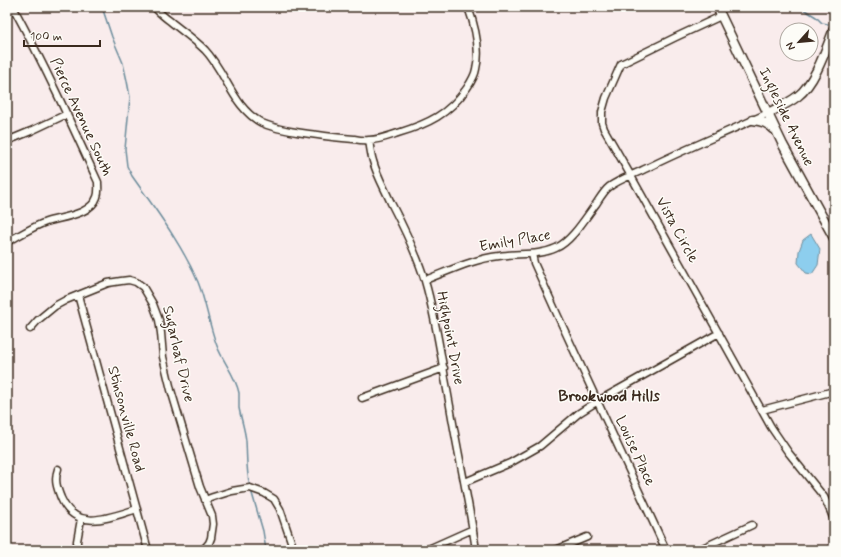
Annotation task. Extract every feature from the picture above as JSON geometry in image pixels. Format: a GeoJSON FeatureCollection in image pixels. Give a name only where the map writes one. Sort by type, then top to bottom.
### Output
{"type":"FeatureCollection","features":[{"type":"Feature","properties":{"kind":"street","name":"Pierce Avenue South"},"geometry":{"type":"LineString","coordinates":[[7,242],[46,223],[84,211],[93,204],[98,196],[99,190],[98,182],[67,114],[13,7]]}},
{"type":"Feature","properties":{"kind":"street"},"geometry":{"type":"LineString","coordinates":[[154,7],[206,51],[243,108],[262,123],[286,130],[336,138],[369,140],[380,139],[424,124],[436,118],[453,106],[461,97],[476,71],[478,57],[475,29],[468,7]]}},
{"type":"Feature","properties":{"kind":"street","name":"Ingleside Avenue"},"geometry":{"type":"LineString","coordinates":[[717,7],[776,131],[834,238]]}},
{"type":"Feature","properties":{"kind":"street","name":"Vista Circle"},"geometry":{"type":"LineString","coordinates":[[721,16],[621,64],[606,98],[602,112],[602,123],[614,148],[771,427],[784,447],[824,497],[834,520]]}},
{"type":"Feature","properties":{"kind":"street"},"geometry":{"type":"LineString","coordinates":[[631,176],[785,105],[799,95],[812,79],[834,29]]}},
{"type":"Feature","properties":{"kind":"street"},"geometry":{"type":"LineString","coordinates":[[7,141],[67,114]]}},
{"type":"Feature","properties":{"kind":"street"},"geometry":{"type":"LineString","coordinates":[[753,120],[770,125],[776,131]]}},
{"type":"Feature","properties":{"kind":"street","name":"Highpoint Drive"},"geometry":{"type":"LineString","coordinates":[[369,140],[373,161],[378,175],[413,248],[425,280],[444,368],[476,550]]}},
{"type":"Feature","properties":{"kind":"street","name":"Emily Place"},"geometry":{"type":"LineString","coordinates":[[425,280],[482,259],[499,256],[532,254],[558,248],[567,242],[574,234],[608,188],[631,176]]}},
{"type":"Feature","properties":{"kind":"street","name":"Louise Place"},"geometry":{"type":"LineString","coordinates":[[532,254],[534,263],[553,306],[666,550]]}},
{"type":"Feature","properties":{"kind":"street","name":"Sugarloaf Drive"},"geometry":{"type":"LineString","coordinates":[[30,329],[38,320],[55,306],[72,297],[78,296],[108,283],[129,280],[144,287],[159,320],[163,357],[171,390],[205,500],[212,516],[213,524],[211,538],[203,550]]}},
{"type":"Feature","properties":{"kind":"street","name":"Stinsonville Road"},"geometry":{"type":"LineString","coordinates":[[78,296],[148,550]]}},
{"type":"Feature","properties":{"kind":"street"},"geometry":{"type":"LineString","coordinates":[[465,482],[510,463],[535,449],[579,413],[598,401],[719,334]]}},
{"type":"Feature","properties":{"kind":"street"},"geometry":{"type":"LineString","coordinates":[[362,398],[444,368]]}},
{"type":"Feature","properties":{"kind":"street"},"geometry":{"type":"LineString","coordinates":[[762,410],[834,391]]}},
{"type":"Feature","properties":{"kind":"street"},"geometry":{"type":"LineString","coordinates":[[58,469],[56,477],[58,490],[64,505],[81,519],[103,519],[137,509]]}},
{"type":"Feature","properties":{"kind":"street"},"geometry":{"type":"LineString","coordinates":[[205,500],[232,491],[250,488],[264,493],[274,499],[280,509],[294,550]]}},
{"type":"Feature","properties":{"kind":"street"},"geometry":{"type":"LineString","coordinates":[[77,550],[81,519]]}},
{"type":"Feature","properties":{"kind":"street"},"geometry":{"type":"LineString","coordinates":[[698,550],[752,525]]}},
{"type":"Feature","properties":{"kind":"street"},"geometry":{"type":"LineString","coordinates":[[426,550],[473,529]]}},
{"type":"Feature","properties":{"kind":"street"},"geometry":{"type":"LineString","coordinates":[[556,550],[587,537]]}},
{"type":"Feature","properties":{"kind":"water"},"geometry":{"type":"Polygon","coordinates":[[[811,234],[820,249],[818,265],[812,274],[806,273],[798,263],[799,251],[803,240],[811,234]]]}},
{"type":"Feature","properties":{"kind":"waterway"},"geometry":{"type":"LineString","coordinates":[[102,7],[123,63],[130,97],[125,149],[127,166],[132,176],[176,240],[198,282],[217,346],[232,375],[239,393],[239,408],[245,437],[247,469],[250,486]]}},
{"type":"Feature","properties":{"kind":"waterway"},"geometry":{"type":"LineString","coordinates":[[800,7],[816,17],[822,23],[828,24]]}},
{"type":"Feature","properties":{"kind":"waterway"},"geometry":{"type":"LineString","coordinates":[[251,490],[263,531],[266,550]]}},
{"type":"Feature","properties":{"kind":"district","name":"Brookwood Hills"},"geometry":{"type":"Point","coordinates":[609,396]}}]}
